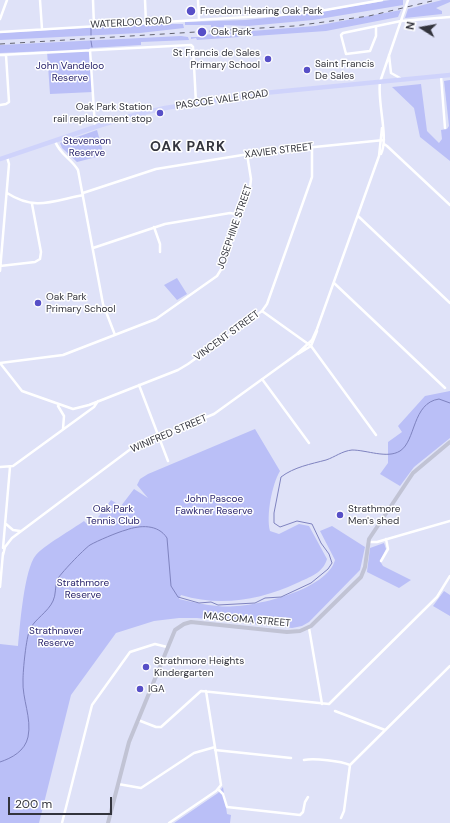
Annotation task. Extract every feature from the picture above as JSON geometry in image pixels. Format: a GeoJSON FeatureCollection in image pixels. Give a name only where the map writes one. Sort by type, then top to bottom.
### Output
{"type":"FeatureCollection","features":[{"type":"Feature","properties":{"kind":"main road","name":"PASCOE VALE ROAD"},"geometry":{"type":"LineString","coordinates":[[0,159],[95,127],[148,112],[196,103],[264,93],[450,75]]}},
{"type":"Feature","properties":{"kind":"main road"},"geometry":{"type":"LineString","coordinates":[[309,628],[361,577],[365,567],[368,542],[413,474],[450,442]]}},
{"type":"Feature","properties":{"kind":"main road","name":"MASCOMA STREET"},"geometry":{"type":"LineString","coordinates":[[108,823],[129,742],[175,630],[188,622],[287,632],[300,631],[309,628]]}},
{"type":"Feature","properties":{"kind":"street"},"geometry":{"type":"LineString","coordinates":[[0,19],[7,0]]}},
{"type":"Feature","properties":{"kind":"street"},"geometry":{"type":"LineString","coordinates":[[40,0],[42,29]]}},
{"type":"Feature","properties":{"kind":"street"},"geometry":{"type":"LineString","coordinates":[[92,0],[94,26]]}},
{"type":"Feature","properties":{"kind":"street"},"geometry":{"type":"LineString","coordinates":[[145,0],[146,23]]}},
{"type":"Feature","properties":{"kind":"street"},"geometry":{"type":"LineString","coordinates":[[198,0],[199,20]]}},
{"type":"Feature","properties":{"kind":"street","name":"WATERLOO ROAD"},"geometry":{"type":"LineString","coordinates":[[0,32],[320,11],[382,0]]}},
{"type":"Feature","properties":{"kind":"street","name":"WINIFRED STREET"},"geometry":{"type":"LineString","coordinates":[[297,354],[312,340],[317,329],[379,156],[382,144],[382,128],[378,91],[407,0]]}},
{"type":"Feature","properties":{"kind":"street"},"geometry":{"type":"LineString","coordinates":[[376,27],[376,36],[371,50],[368,52],[347,55],[343,46],[341,35],[343,33],[401,21],[450,17]]}},
{"type":"Feature","properties":{"kind":"street"},"geometry":{"type":"LineString","coordinates":[[0,55],[187,45],[193,47],[196,103]]}},
{"type":"Feature","properties":{"kind":"street"},"geometry":{"type":"LineString","coordinates":[[90,50],[95,127]]}},
{"type":"Feature","properties":{"kind":"street"},"geometry":{"type":"LineString","coordinates":[[0,105],[9,102],[6,55]]}},
{"type":"Feature","properties":{"kind":"street"},"geometry":{"type":"LineString","coordinates":[[389,55],[391,72],[394,76],[404,80]]}},
{"type":"Feature","properties":{"kind":"street"},"geometry":{"type":"LineString","coordinates":[[441,76],[445,128]]}},
{"type":"Feature","properties":{"kind":"street","name":"XAVIER STREET"},"geometry":{"type":"LineString","coordinates":[[32,204],[83,194],[150,170],[247,154],[382,139]]}},
{"type":"Feature","properties":{"kind":"street"},"geometry":{"type":"LineString","coordinates":[[55,140],[60,152],[72,162],[78,170],[103,304],[115,335]]}},
{"type":"Feature","properties":{"kind":"street"},"geometry":{"type":"LineString","coordinates":[[382,144],[387,146],[450,205]]}},
{"type":"Feature","properties":{"kind":"street","name":"VINCENT STREET"},"geometry":{"type":"LineString","coordinates":[[86,411],[89,405],[183,367],[262,311],[267,304],[312,177],[312,147]]}},
{"type":"Feature","properties":{"kind":"street","name":"JOSEPHINE STREET"},"geometry":{"type":"LineString","coordinates":[[0,363],[63,355],[156,319],[217,276],[222,268],[251,183],[247,154]]}},
{"type":"Feature","properties":{"kind":"street"},"geometry":{"type":"LineString","coordinates":[[0,271],[9,164],[7,156]]}},
{"type":"Feature","properties":{"kind":"street"},"geometry":{"type":"LineString","coordinates":[[0,266],[35,262],[40,259],[41,252],[32,204],[23,202],[7,193]]}},
{"type":"Feature","properties":{"kind":"street"},"geometry":{"type":"LineString","coordinates":[[93,248],[154,227],[174,222],[230,213],[240,215]]}},
{"type":"Feature","properties":{"kind":"street"},"geometry":{"type":"LineString","coordinates":[[358,216],[450,303]]}},
{"type":"Feature","properties":{"kind":"street"},"geometry":{"type":"LineString","coordinates":[[0,219],[4,218]]}},
{"type":"Feature","properties":{"kind":"street"},"geometry":{"type":"LineString","coordinates":[[154,227],[160,244],[160,252]]}},
{"type":"Feature","properties":{"kind":"street"},"geometry":{"type":"LineString","coordinates":[[334,283],[445,388]]}},
{"type":"Feature","properties":{"kind":"street"},"geometry":{"type":"LineString","coordinates":[[262,311],[311,346],[376,435]]}},
{"type":"Feature","properties":{"kind":"street","name":"WINIFRED STREET"},"geometry":{"type":"LineString","coordinates":[[3,555],[6,544],[22,530],[132,448],[210,416],[297,354],[311,346],[315,339],[317,329]]}},
{"type":"Feature","properties":{"kind":"street"},"geometry":{"type":"LineString","coordinates":[[0,363],[22,391],[73,409],[89,405]]}},
{"type":"Feature","properties":{"kind":"street"},"geometry":{"type":"LineString","coordinates":[[262,379],[309,443]]}},
{"type":"Feature","properties":{"kind":"street"},"geometry":{"type":"LineString","coordinates":[[138,385],[168,461]]}},
{"type":"Feature","properties":{"kind":"street","name":"VINCENT STREET"},"geometry":{"type":"LineString","coordinates":[[10,467],[62,430],[98,401]]}},
{"type":"Feature","properties":{"kind":"street"},"geometry":{"type":"LineString","coordinates":[[55,403],[61,408],[64,416],[62,430]]}},
{"type":"Feature","properties":{"kind":"street"},"geometry":{"type":"LineString","coordinates":[[0,467],[10,467],[0,587]]}},
{"type":"Feature","properties":{"kind":"street"},"geometry":{"type":"LineString","coordinates":[[368,542],[386,539],[450,521]]}},
{"type":"Feature","properties":{"kind":"street"},"geometry":{"type":"LineString","coordinates":[[6,522],[7,526],[13,530],[22,530]]}},
{"type":"Feature","properties":{"kind":"street"},"geometry":{"type":"LineString","coordinates":[[381,561],[388,549],[386,539]]}},
{"type":"Feature","properties":{"kind":"street"},"geometry":{"type":"LineString","coordinates":[[137,720],[156,727],[161,726],[197,693],[206,691],[329,704],[438,596],[450,576]]}},
{"type":"Feature","properties":{"kind":"street"},"geometry":{"type":"LineString","coordinates":[[309,628],[322,704]]}},
{"type":"Feature","properties":{"kind":"street"},"geometry":{"type":"LineString","coordinates":[[62,823],[92,705],[130,652],[158,644],[167,647]]}},
{"type":"Feature","properties":{"kind":"street"},"geometry":{"type":"LineString","coordinates":[[341,818],[344,811],[350,765],[450,666]]}},
{"type":"Feature","properties":{"kind":"street"},"geometry":{"type":"LineString","coordinates":[[169,823],[218,789],[221,784],[206,691]]}},
{"type":"Feature","properties":{"kind":"street"},"geometry":{"type":"LineString","coordinates":[[335,711],[385,730]]}},
{"type":"Feature","properties":{"kind":"street"},"geometry":{"type":"LineString","coordinates":[[118,784],[140,788],[190,755],[215,748],[291,758]]}},
{"type":"Feature","properties":{"kind":"street"},"geometry":{"type":"LineString","coordinates":[[304,760],[311,759],[350,765]]}},
{"type":"Feature","properties":{"kind":"street"},"geometry":{"type":"LineString","coordinates":[[218,789],[223,794],[227,807],[301,815],[305,801],[308,797]]}},
{"type":"Feature","properties":{"kind":"green space"},"geometry":{"type":"Polygon","coordinates":[[[390,0],[403,0],[403,5],[313,20],[248,26],[224,25],[224,27],[211,27],[211,25],[185,25],[185,22],[246,20],[313,13],[390,0]]]}},
{"type":"Feature","properties":{"kind":"green space"},"geometry":{"type":"Polygon","coordinates":[[[442,0],[450,0],[450,2],[436,8],[442,11],[442,14],[405,18],[408,9],[442,0]]]}},
{"type":"Feature","properties":{"kind":"green space"},"geometry":{"type":"Polygon","coordinates":[[[401,10],[398,17],[326,31],[197,40],[196,38],[191,39],[191,37],[201,37],[201,35],[315,26],[401,10]]]}},
{"type":"Feature","properties":{"kind":"green space"},"geometry":{"type":"Polygon","coordinates":[[[148,24],[183,24],[184,28],[140,33],[0,40],[0,33],[148,24]]]}},
{"type":"Feature","properties":{"kind":"green space","name":"John Vandeloo Reserve"},"geometry":{"type":"Polygon","coordinates":[[[181,36],[188,37],[189,40],[141,42],[141,45],[90,48],[93,92],[50,94],[47,51],[0,53],[0,45],[181,36]]]}},
{"type":"Feature","properties":{"kind":"green space"},"geometry":{"type":"Polygon","coordinates":[[[450,80],[450,161],[420,137],[414,108],[392,87],[421,84],[427,131],[439,143],[442,139],[441,130],[447,129],[449,126],[444,81],[450,80]]]}},
{"type":"Feature","properties":{"kind":"green space","name":"Stevenson Reserve"},"geometry":{"type":"Polygon","coordinates":[[[97,130],[104,155],[77,162],[62,148],[60,143],[97,130]]]}},
{"type":"Feature","properties":{"kind":"green space"},"geometry":{"type":"Polygon","coordinates":[[[177,278],[187,294],[177,300],[164,285],[177,278]]]}},
{"type":"Feature","properties":{"kind":"green space"},"geometry":{"type":"Polygon","coordinates":[[[450,391],[450,438],[414,467],[400,486],[380,474],[388,463],[388,442],[402,432],[398,426],[425,396],[450,391]]]}},
{"type":"Feature","properties":{"kind":"green space"},"geometry":{"type":"Polygon","coordinates":[[[255,429],[280,471],[274,484],[270,500],[270,531],[279,534],[299,524],[309,526],[327,559],[325,564],[319,571],[307,579],[269,594],[240,600],[225,601],[196,599],[181,595],[179,599],[218,606],[247,605],[284,596],[302,589],[317,581],[329,571],[335,560],[320,531],[332,526],[365,547],[360,570],[309,622],[302,626],[292,628],[197,618],[179,618],[154,621],[116,633],[71,695],[39,823],[0,823],[0,644],[18,646],[21,612],[28,572],[36,555],[84,521],[87,524],[92,517],[96,520],[111,500],[121,506],[134,489],[148,498],[137,485],[140,479],[148,474],[255,429]]]}},
{"type":"Feature","properties":{"kind":"green space"},"geometry":{"type":"Polygon","coordinates":[[[384,543],[386,549],[380,561],[383,566],[411,580],[399,588],[367,572],[370,548],[384,543]]]}},
{"type":"Feature","properties":{"kind":"green space"},"geometry":{"type":"Polygon","coordinates":[[[444,591],[450,595],[450,616],[433,606],[444,591]]]}},
{"type":"Feature","properties":{"kind":"green space"},"geometry":{"type":"Polygon","coordinates":[[[223,787],[227,814],[231,815],[230,823],[174,823],[218,793],[223,787]]]}},
{"type":"Feature","properties":{"kind":"waterway"},"geometry":{"type":"LineString","coordinates":[[91,28],[91,35]]}},
{"type":"Feature","properties":{"kind":"waterway"},"geometry":{"type":"LineString","coordinates":[[91,41],[92,47]]}},
{"type":"Feature","properties":{"kind":"waterway"},"geometry":{"type":"LineString","coordinates":[[0,762],[21,750],[28,737],[29,723],[23,680],[26,646],[30,629],[51,605],[55,596],[57,580],[59,577],[90,545],[131,528],[154,528],[163,533],[167,538],[171,586],[178,597],[199,603],[211,602],[218,605],[255,603],[265,598],[281,597],[311,583],[328,569],[332,563],[329,554],[321,543],[312,524],[297,521],[280,527],[274,523],[274,513],[281,477],[297,468],[326,460],[352,450],[383,454],[400,451],[409,439],[415,423],[424,407],[430,402],[439,399],[450,403]]}},
{"type":"Feature","properties":{"kind":"railway"},"geometry":{"type":"LineString","coordinates":[[0,44],[294,26],[369,16],[436,0]]}},
{"type":"Feature","properties":{"kind":"place","name":"Freedom Hearing Oak Park"},"geometry":{"type":"Point","coordinates":[191,11]}},
{"type":"Feature","properties":{"kind":"place","name":"Oak Park"},"geometry":{"type":"Point","coordinates":[202,32]}},
{"type":"Feature","properties":{"kind":"place","name":"St Francis de Sales Primary School"},"geometry":{"type":"Point","coordinates":[268,59]}},
{"type":"Feature","properties":{"kind":"place","name":"Saint Francis De Sales"},"geometry":{"type":"Point","coordinates":[307,70]}},
{"type":"Feature","properties":{"kind":"place","name":"Oak Park Station rail replacement stop"},"geometry":{"type":"Point","coordinates":[160,113]}},
{"type":"Feature","properties":{"kind":"place","name":"Oak Park Primary School"},"geometry":{"type":"Point","coordinates":[38,303]}},
{"type":"Feature","properties":{"kind":"place","name":"Strathmore Men's shed"},"geometry":{"type":"Point","coordinates":[340,515]}},
{"type":"Feature","properties":{"kind":"place","name":"Strathmore Heights Kindergarten"},"geometry":{"type":"Point","coordinates":[146,667]}},
{"type":"Feature","properties":{"kind":"place","name":"IGA"},"geometry":{"type":"Point","coordinates":[140,689]}},
{"type":"Feature","properties":{"kind":"district","name":"OAK PARK"},"geometry":{"type":"Point","coordinates":[188,147]}},
{"type":"Feature","properties":{"kind":"park label","name":"John Pascoe Fawkner Reserve"},"geometry":{"type":"Point","coordinates":[214,504]}},
{"type":"Feature","properties":{"kind":"park label","name":"Oak Park Tennis Club"},"geometry":{"type":"Point","coordinates":[113,514]}},
{"type":"Feature","properties":{"kind":"park label","name":"Strathmore Reserve"},"geometry":{"type":"Point","coordinates":[83,588]}},
{"type":"Feature","properties":{"kind":"park label","name":"Strathnaver Reserve"},"geometry":{"type":"Point","coordinates":[56,636]}}]}
